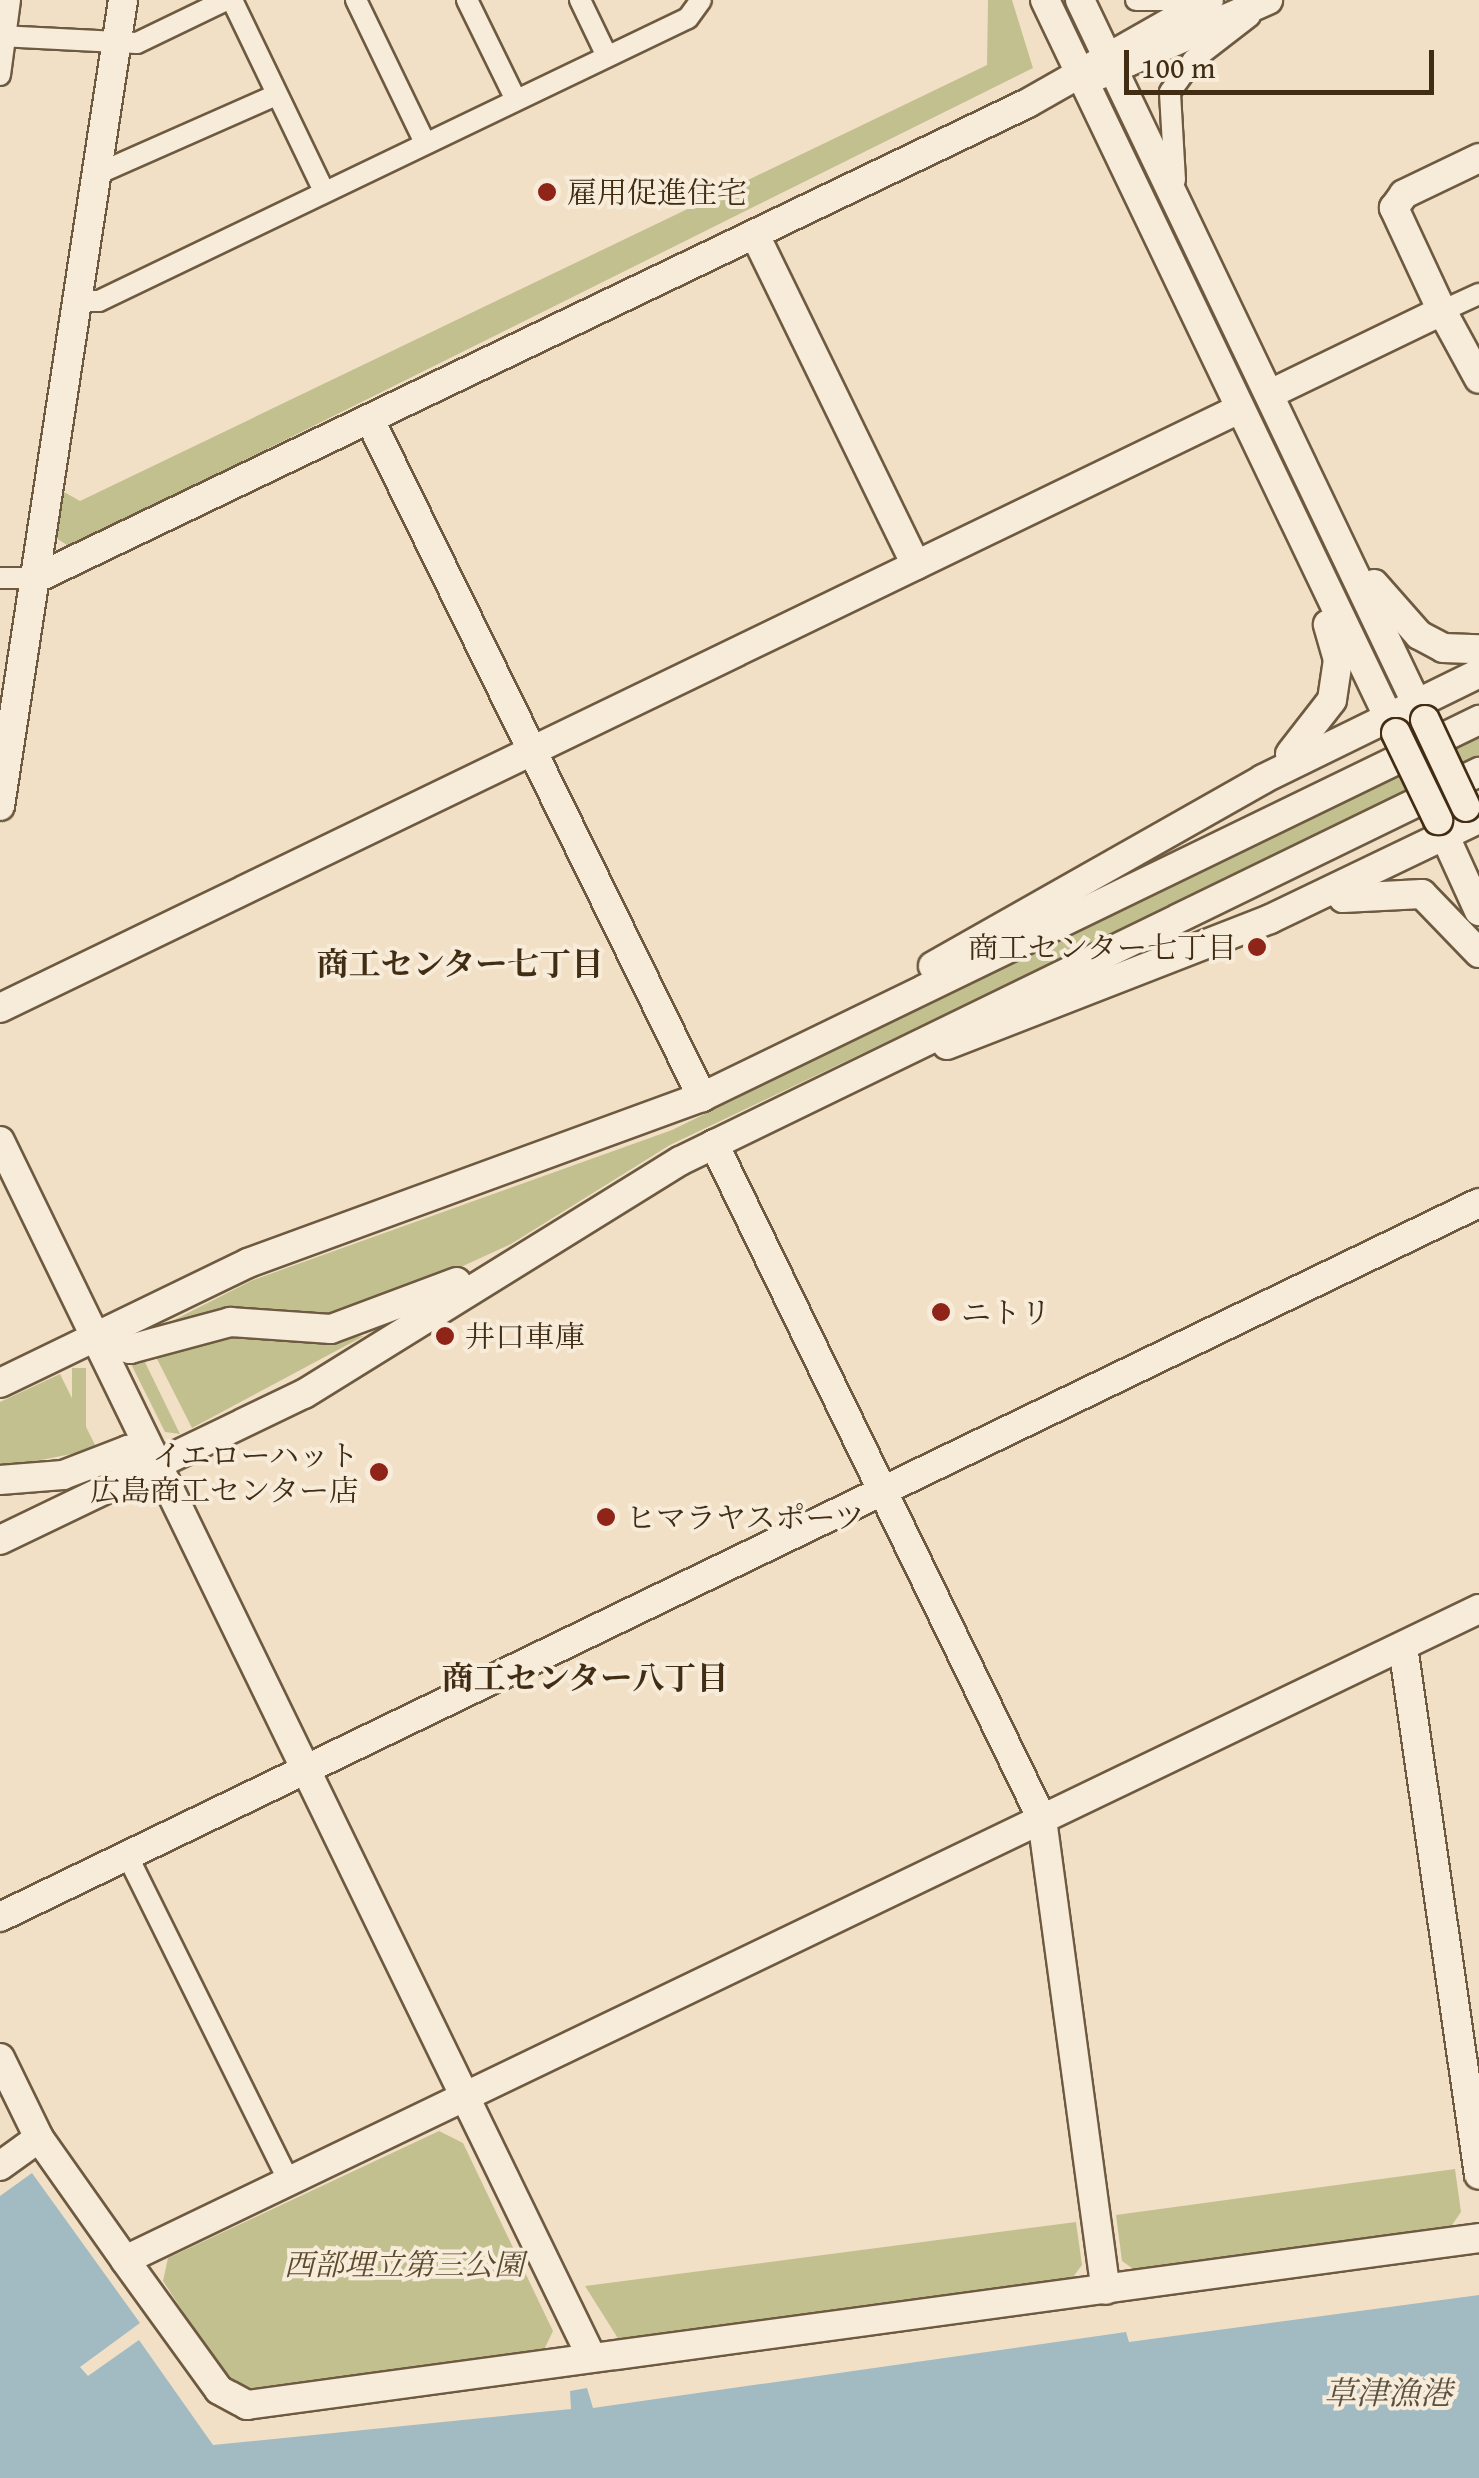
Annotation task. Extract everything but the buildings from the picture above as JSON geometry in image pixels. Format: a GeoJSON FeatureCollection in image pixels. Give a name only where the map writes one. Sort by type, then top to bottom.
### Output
{"type":"FeatureCollection","features":[{"type":"Feature","properties":{"kind":"street"},"geometry":{"type":"LineString","coordinates":[[0,75],[2,36],[10,0]]}},
{"type":"Feature","properties":{"kind":"street"},"geometry":{"type":"LineString","coordinates":[[0,806],[80,301],[122,0]]}},
{"type":"Feature","properties":{"kind":"street"},"geometry":{"type":"LineString","coordinates":[[2,36],[114,46],[229,0],[324,191]]}},
{"type":"Feature","properties":{"kind":"street"},"geometry":{"type":"LineString","coordinates":[[356,0],[426,143]]}},
{"type":"Feature","properties":{"kind":"street"},"geometry":{"type":"LineString","coordinates":[[467,0],[516,100]]}},
{"type":"Feature","properties":{"kind":"street"},"geometry":{"type":"LineString","coordinates":[[580,0],[607,56]]}},
{"type":"Feature","properties":{"kind":"street"},"geometry":{"type":"LineString","coordinates":[[80,301],[99,301],[688,18],[701,0]]}},
{"type":"Feature","properties":{"kind":"street"},"geometry":{"type":"LineString","coordinates":[[1045,0],[1239,409],[1318,586],[1392,724],[1479,911]]}},
{"type":"Feature","properties":{"kind":"street"},"geometry":{"type":"LineString","coordinates":[[1080,0],[1350,551],[1420,711],[1474,821],[1442,828],[1270,919]]}},
{"type":"Feature","properties":{"kind":"street"},"geometry":{"type":"LineString","coordinates":[[1136,0],[1197,0]]}},
{"type":"Feature","properties":{"kind":"street"},"geometry":{"type":"LineString","coordinates":[[1111,63],[1210,0]]}},
{"type":"Feature","properties":{"kind":"street"},"geometry":{"type":"LineString","coordinates":[[0,578],[37,578],[372,424],[1082,76],[1270,0]]}},
{"type":"Feature","properties":{"kind":"street"},"geometry":{"type":"LineString","coordinates":[[1180,210],[1166,131],[1170,92],[1192,60],[1270,0]]}},
{"type":"Feature","properties":{"kind":"street"},"geometry":{"type":"LineString","coordinates":[[98,174],[276,95]]}},
{"type":"Feature","properties":{"kind":"street"},"geometry":{"type":"LineString","coordinates":[[1479,158],[1404,194],[1394,208],[1442,312],[1479,379]]}},
{"type":"Feature","properties":{"kind":"street"},"geometry":{"type":"LineString","coordinates":[[756,237],[916,565]]}},
{"type":"Feature","properties":{"kind":"street"},"geometry":{"type":"LineString","coordinates":[[1270,394],[1479,294]]}},
{"type":"Feature","properties":{"kind":"street"},"geometry":{"type":"LineString","coordinates":[[0,1008],[1239,409]]}},
{"type":"Feature","properties":{"kind":"street"},"geometry":{"type":"LineString","coordinates":[[372,424],[702,1097]]}},
{"type":"Feature","properties":{"kind":"street"},"geometry":{"type":"LineString","coordinates":[[1350,551],[1419,635],[1443,648],[1479,648]]}},
{"type":"Feature","properties":{"kind":"street"},"geometry":{"type":"LineString","coordinates":[[1263,779],[1332,700],[1338,660],[1318,586]]}},
{"type":"Feature","properties":{"kind":"street"},"geometry":{"type":"LineString","coordinates":[[0,1383],[248,1263],[702,1097],[1263,779],[1420,711],[1479,673]]}},
{"type":"Feature","properties":{"kind":"street"},"geometry":{"type":"LineString","coordinates":[[772,1060],[1479,720]]}},
{"type":"Feature","properties":{"kind":"street"},"geometry":{"type":"LineString","coordinates":[[0,1540],[304,1394],[714,1144],[1479,772]]}},
{"type":"Feature","properties":{"kind":"street"},"geometry":{"type":"LineString","coordinates":[[808,1096],[1270,919],[1374,890],[1422,894],[1479,953]]}},
{"type":"Feature","properties":{"kind":"street"},"geometry":{"type":"LineString","coordinates":[[0,1142],[592,2358]]}},
{"type":"Feature","properties":{"kind":"street"},"geometry":{"type":"LineString","coordinates":[[714,1144],[1042,1820],[1106,2290]]}},
{"type":"Feature","properties":{"kind":"street"},"geometry":{"type":"LineString","coordinates":[[0,1918],[1479,1203]]}},
{"type":"Feature","properties":{"kind":"street"},"geometry":{"type":"LineString","coordinates":[[96,1337],[130,1349],[212,1324],[359,1324],[558,1236]]}},
{"type":"Feature","properties":{"kind":"street"},"geometry":{"type":"LineString","coordinates":[[0,1480],[63,1475],[128,1450],[156,1466]]}},
{"type":"Feature","properties":{"kind":"street"},"geometry":{"type":"LineString","coordinates":[[124,2260],[469,2100],[1479,1610]]}},
{"type":"Feature","properties":{"kind":"street"},"geometry":{"type":"LineString","coordinates":[[1403,1647],[1479,2176]]}},
{"type":"Feature","properties":{"kind":"street"},"geometry":{"type":"LineString","coordinates":[[128,1857],[290,2184]]}},
{"type":"Feature","properties":{"kind":"street"},"geometry":{"type":"LineString","coordinates":[[0,2058],[39,2138],[124,2260],[232,2402],[592,2358],[1479,2238]]}},
{"type":"Feature","properties":{"kind":"street"},"geometry":{"type":"LineString","coordinates":[[0,2166],[39,2138]]}},
{"type":"Feature","properties":{"kind":"green space"},"geometry":{"type":"Polygon","coordinates":[[[988,0],[1012,0],[1033,68],[70,547],[56,538],[64,492],[80,501],[987,65],[988,0]]]}},
{"type":"Feature","properties":{"kind":"green space"},"geometry":{"type":"Polygon","coordinates":[[[1479,736],[1479,760],[670,1145],[511,1244],[413,1289],[331,1318],[209,1314],[162,1326],[253,1280],[672,1130],[1479,736]]]}},
{"type":"Feature","properties":{"kind":"green space"},"geometry":{"type":"Polygon","coordinates":[[[226,1333],[332,1339],[364,1336],[192,1428],[154,1353],[226,1333]]]}},
{"type":"Feature","properties":{"kind":"green space"},"geometry":{"type":"Polygon","coordinates":[[[143,1358],[180,1434],[165,1432],[131,1364],[143,1358]]]}},
{"type":"Feature","properties":{"kind":"green space"},"geometry":{"type":"Polygon","coordinates":[[[72,1368],[86,1368],[86,1453],[72,1453],[72,1368]]]}},
{"type":"Feature","properties":{"kind":"green space"},"geometry":{"type":"Polygon","coordinates":[[[60,1374],[97,1449],[0,1468],[0,1402],[60,1374]]]}},
{"type":"Feature","properties":{"kind":"green space","name":"西部埋立第三公園"},"geometry":{"type":"Polygon","coordinates":[[[439,2131],[463,2143],[553,2331],[543,2352],[246,2391],[231,2385],[163,2281],[168,2258],[439,2131]]]}},
{"type":"Feature","properties":{"kind":"green space"},"geometry":{"type":"Polygon","coordinates":[[[1455,2169],[1461,2212],[1450,2228],[1136,2271],[1122,2261],[1116,2215],[1455,2169]]]}},
{"type":"Feature","properties":{"kind":"green space"},"geometry":{"type":"Polygon","coordinates":[[[1076,2222],[1082,2265],[1070,2281],[619,2340],[585,2286],[1076,2222]]]}},
{"type":"Feature","properties":{"kind":"water","name":"草津漁港"},"geometry":{"type":"Polygon","coordinates":[[[32,2173],[140,2323],[80,2367],[88,2376],[139,2340],[213,2445],[571,2409],[570,2391],[587,2388],[593,2408],[1126,2332],[1129,2342],[1479,2295],[1479,2478],[0,2478],[0,2196],[32,2173]]]}},
{"type":"Feature","properties":{"kind":"place","name":"雇用促進住宅"},"geometry":{"type":"Point","coordinates":[547,192]}},
{"type":"Feature","properties":{"kind":"place","name":"商工センター七丁目"},"geometry":{"type":"Point","coordinates":[1257,947]}},
{"type":"Feature","properties":{"kind":"place","name":"ニトリ"},"geometry":{"type":"Point","coordinates":[941,1312]}},
{"type":"Feature","properties":{"kind":"place","name":"井口車庫"},"geometry":{"type":"Point","coordinates":[445,1336]}},
{"type":"Feature","properties":{"kind":"place","name":"イエローハット 広島商工センター店"},"geometry":{"type":"Point","coordinates":[379,1472]}},
{"type":"Feature","properties":{"kind":"place","name":"ヒマラヤスポーツ"},"geometry":{"type":"Point","coordinates":[606,1517]}},
{"type":"Feature","properties":{"kind":"district","name":"商工センター七丁目"},"geometry":{"type":"Point","coordinates":[460,964]}},
{"type":"Feature","properties":{"kind":"district","name":"商工センター八丁目"},"geometry":{"type":"Point","coordinates":[585,1678]}}]}
